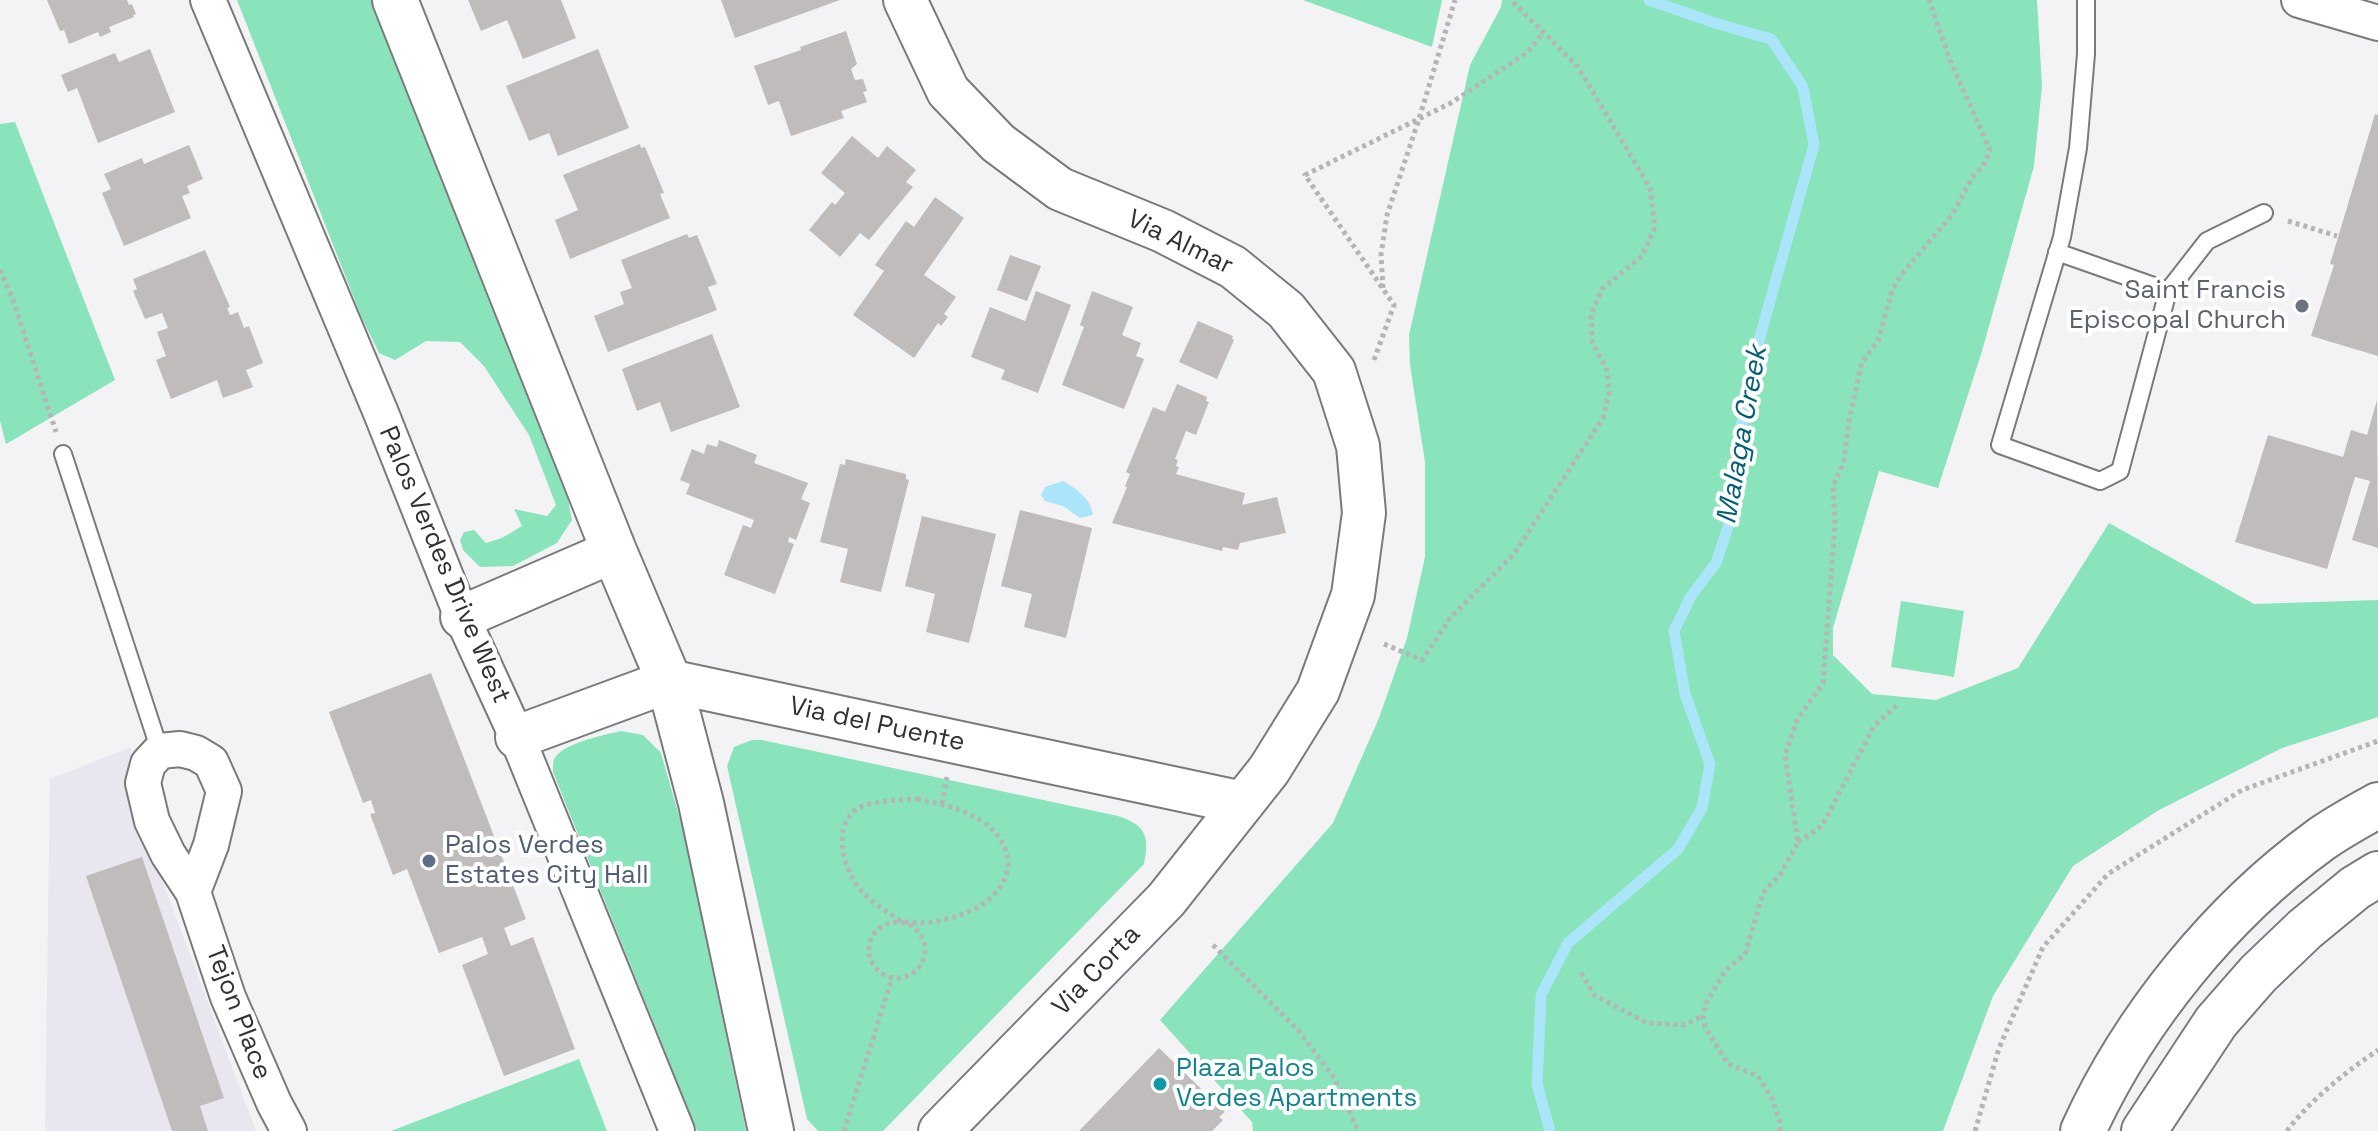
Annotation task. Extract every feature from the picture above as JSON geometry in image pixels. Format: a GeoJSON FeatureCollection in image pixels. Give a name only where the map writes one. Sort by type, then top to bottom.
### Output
{"type":"FeatureCollection","features":[{"type":"Feature","properties":{"kind":"main road"},"geometry":{"type":"LineString","coordinates":[[395,0],[614,551],[669,681],[701,803],[771,1131]]}},
{"type":"Feature","properties":{"kind":"main road"},"geometry":{"type":"LineString","coordinates":[[2083,1131],[2135,1038],[2218,929],[2268,881],[2322,838],[2378,805]]}},
{"type":"Feature","properties":{"kind":"main road"},"geometry":{"type":"LineString","coordinates":[[2144,1131],[2216,1022],[2258,974],[2305,929],[2355,888],[2378,874]]}},
{"type":"Feature","properties":{"kind":"street","name":"Palos Verdes Drive West"},"geometry":{"type":"LineString","coordinates":[[208,0],[381,413],[462,617],[517,737],[677,1131]]}},
{"type":"Feature","properties":{"kind":"street","name":"Via Almar"},"geometry":{"type":"LineString","coordinates":[[905,0],[948,91],[998,143],[1060,189],[1163,231],[1233,267],[1286,310],[1334,371],[1358,446],[1364,513],[1353,595],[1318,691],[1269,770],[1243,803]]}},
{"type":"Feature","properties":{"kind":"street"},"geometry":{"type":"LineString","coordinates":[[2299,0],[2378,23]]}},
{"type":"Feature","properties":{"kind":"street"},"geometry":{"type":"LineString","coordinates":[[462,617],[614,551]]}},
{"type":"Feature","properties":{"kind":"street"},"geometry":{"type":"LineString","coordinates":[[517,737],[669,681]]}},
{"type":"Feature","properties":{"kind":"street","name":"Via del Puente"},"geometry":{"type":"LineString","coordinates":[[669,681],[1243,803]]}},
{"type":"Feature","properties":{"kind":"street"},"geometry":{"type":"LineString","coordinates":[[160,751],[180,749],[196,753],[211,762],[224,791],[211,845],[193,892]]}},
{"type":"Feature","properties":{"kind":"street","name":"Tejon Place"},"geometry":{"type":"LineString","coordinates":[[160,751],[148,764],[143,783],[152,821],[168,854],[193,892],[228,997],[289,1131]]}},
{"type":"Feature","properties":{"kind":"street","name":"Via Corta"},"geometry":{"type":"LineString","coordinates":[[940,1131],[1166,900],[1243,803]]}},
{"type":"Feature","properties":{"kind":"lane"},"geometry":{"type":"LineString","coordinates":[[2086,0],[2086,54],[2078,148],[2062,237],[2000,445],[2100,481],[2120,471],[2168,291],[2207,241],[2264,213]]}},
{"type":"Feature","properties":{"kind":"lane"},"geometry":{"type":"LineString","coordinates":[[2057,252],[2168,291]]}},
{"type":"Feature","properties":{"kind":"lane"},"geometry":{"type":"LineString","coordinates":[[63,454],[160,751]]}},
{"type":"Feature","properties":{"kind":"path"},"geometry":{"type":"LineString","coordinates":[[1383,289],[1381,255],[1387,215],[1455,0]]}},
{"type":"Feature","properties":{"kind":"path"},"geometry":{"type":"LineString","coordinates":[[1384,644],[1422,660],[1451,617],[1514,554],[1603,418],[1609,393],[1607,370],[1592,342],[1591,314],[1602,289],[1642,256],[1655,227],[1650,188],[1578,67],[1511,0]]}},
{"type":"Feature","properties":{"kind":"path"},"geometry":{"type":"LineString","coordinates":[[1798,842],[1785,755],[1797,720],[1823,683],[1835,524],[1833,486],[1844,461],[1862,362],[1878,341],[1892,291],[1901,275],[1952,215],[1990,150],[1950,60],[1929,0]]}},
{"type":"Feature","properties":{"kind":"path"},"geometry":{"type":"LineString","coordinates":[[1371,365],[1394,305],[1305,175],[1451,103],[1528,52],[1543,33]]}},
{"type":"Feature","properties":{"kind":"path"},"geometry":{"type":"LineString","coordinates":[[2264,213],[2337,236]]}},
{"type":"Feature","properties":{"kind":"path"},"geometry":{"type":"LineString","coordinates":[[0,270],[13,300],[63,454]]}},
{"type":"Feature","properties":{"kind":"path"},"geometry":{"type":"LineString","coordinates":[[1780,1131],[1772,1099],[1758,1076],[1728,1064],[1705,1027],[1703,1016],[1706,1003],[1725,971],[1745,954],[1763,893],[1782,872],[1798,842],[1822,826],[1874,726],[1898,704]]}},
{"type":"Feature","properties":{"kind":"path"},"geometry":{"type":"LineString","coordinates":[[1975,1131],[1999,1048],[2043,947],[2108,874],[2242,790],[2378,741]]}},
{"type":"Feature","properties":{"kind":"path"},"geometry":{"type":"LineString","coordinates":[[942,804],[947,777]]}},
{"type":"Feature","properties":{"kind":"path"},"geometry":{"type":"LineString","coordinates":[[942,804],[917,799],[865,806],[853,812],[844,825],[843,851],[848,869],[863,892],[901,921],[910,923],[923,936],[926,954],[918,970],[901,978],[892,978],[875,968],[870,959],[870,940],[882,925],[901,921],[949,920],[994,897],[1005,883],[1009,869],[1002,840],[978,818],[942,804]]}},
{"type":"Feature","properties":{"kind":"path"},"geometry":{"type":"LineString","coordinates":[[1213,945],[1298,1030],[1335,1079],[1358,1131]]}},
{"type":"Feature","properties":{"kind":"path"},"geometry":{"type":"LineString","coordinates":[[1581,973],[1594,995],[1647,1023],[1684,1025],[1703,1016]]}},
{"type":"Feature","properties":{"kind":"path"},"geometry":{"type":"LineString","coordinates":[[844,1131],[892,978]]}},
{"type":"Feature","properties":{"kind":"path"},"geometry":{"type":"LineString","coordinates":[[2287,1131],[2299,1115],[2378,1050]]}},
{"type":"Feature","properties":{"kind":"shaded area"},"geometry":{"type":"Polygon","coordinates":[[[131,747],[134,805],[256,1131],[45,1131],[50,779],[131,747]]]}},
{"type":"Feature","properties":{"kind":"green space"},"geometry":{"type":"Polygon","coordinates":[[[237,0],[373,0],[567,494],[572,520],[557,543],[513,566],[480,567],[463,550],[460,540],[464,532],[474,530],[486,543],[522,526],[514,509],[547,516],[556,505],[529,435],[484,366],[460,342],[426,341],[395,360],[379,353],[361,316],[237,0]]]}},
{"type":"Feature","properties":{"kind":"green space"},"geometry":{"type":"Polygon","coordinates":[[[1303,0],[1442,0],[1432,47],[1303,0]]]}},
{"type":"Feature","properties":{"kind":"green space"},"geometry":{"type":"Polygon","coordinates":[[[1502,0],[2037,0],[2042,86],[2034,166],[1982,351],[1938,488],[1879,471],[1833,628],[1833,655],[1872,694],[1936,700],[2018,668],[2109,523],[2254,604],[2378,600],[2378,717],[2282,748],[2159,810],[2073,866],[1993,996],[1943,1131],[1253,1131],[1252,1122],[1160,1020],[1333,823],[1379,718],[1407,638],[1425,557],[1425,462],[1410,365],[1409,335],[1470,65],[1502,0]]]}},
{"type":"Feature","properties":{"kind":"green space"},"geometry":{"type":"Polygon","coordinates":[[[15,122],[115,380],[6,444],[0,421],[0,124],[15,122]]]}},
{"type":"Feature","properties":{"kind":"green space"},"geometry":{"type":"Polygon","coordinates":[[[1901,601],[1964,611],[1954,677],[1891,667],[1901,601]]]}},
{"type":"Feature","properties":{"kind":"green space"},"geometry":{"type":"Polygon","coordinates":[[[621,731],[643,735],[661,753],[683,830],[746,1131],[697,1131],[553,772],[553,762],[563,750],[621,731]]]}},
{"type":"Feature","properties":{"kind":"green space"},"geometry":{"type":"Polygon","coordinates":[[[752,740],[1118,816],[1135,824],[1144,833],[1144,864],[883,1131],[818,1131],[807,1119],[727,766],[734,747],[752,740]]]}},
{"type":"Feature","properties":{"kind":"green space"},"geometry":{"type":"Polygon","coordinates":[[[579,1059],[607,1131],[391,1131],[579,1059]]]}},
{"type":"Feature","properties":{"kind":"water"},"geometry":{"type":"Polygon","coordinates":[[[1063,481],[1086,499],[1093,515],[1080,518],[1063,506],[1045,501],[1041,495],[1045,487],[1063,481]]]}},
{"type":"Feature","properties":{"kind":"building"},"geometry":{"type":"Polygon","coordinates":[[[47,0],[127,0],[136,14],[109,27],[111,32],[100,37],[98,32],[69,44],[47,0]]]}},
{"type":"Feature","properties":{"kind":"building"},"geometry":{"type":"Polygon","coordinates":[[[468,0],[561,0],[576,38],[523,59],[507,20],[481,31],[468,0]]]}},
{"type":"Feature","properties":{"kind":"building"},"geometry":{"type":"Polygon","coordinates":[[[721,0],[840,0],[735,38],[721,0]]]}},
{"type":"Feature","properties":{"kind":"building"},"geometry":{"type":"Polygon","coordinates":[[[846,31],[857,64],[851,69],[855,80],[863,79],[867,102],[841,111],[844,118],[791,136],[779,101],[768,105],[754,66],[846,31]]]}},
{"type":"Feature","properties":{"kind":"building"},"geometry":{"type":"Polygon","coordinates":[[[150,49],[175,112],[98,143],[77,88],[68,92],[61,75],[115,53],[119,62],[150,49]]]}},
{"type":"Feature","properties":{"kind":"building"},"geometry":{"type":"Polygon","coordinates":[[[598,49],[629,128],[558,156],[549,133],[529,141],[506,86],[598,49]]]}},
{"type":"Feature","properties":{"kind":"building"},"geometry":{"type":"Polygon","coordinates":[[[2375,114],[2378,115],[2378,356],[2311,336],[2334,265],[2330,264],[2375,114]]]}},
{"type":"Feature","properties":{"kind":"building"},"geometry":{"type":"Polygon","coordinates":[[[852,136],[878,158],[887,146],[916,170],[906,182],[913,187],[869,240],[860,233],[840,257],[809,230],[832,202],[835,205],[845,193],[821,173],[852,136]]]}},
{"type":"Feature","properties":{"kind":"building"},"geometry":{"type":"Polygon","coordinates":[[[640,144],[641,148],[645,147],[664,193],[660,194],[670,218],[570,259],[555,220],[578,210],[563,175],[640,144]]]}},
{"type":"Feature","properties":{"kind":"building"},"geometry":{"type":"Polygon","coordinates":[[[189,145],[203,179],[187,186],[190,193],[182,196],[191,218],[124,246],[102,193],[111,189],[104,174],[142,158],[144,164],[189,145]]]}},
{"type":"Feature","properties":{"kind":"building"},"geometry":{"type":"Polygon","coordinates":[[[935,197],[964,218],[924,275],[956,297],[944,314],[948,317],[941,326],[938,323],[914,358],[853,315],[884,271],[875,265],[906,221],[914,227],[935,197]]]}},
{"type":"Feature","properties":{"kind":"building"},"geometry":{"type":"Polygon","coordinates":[[[687,234],[689,238],[697,235],[717,284],[708,287],[717,310],[608,352],[594,316],[624,304],[620,292],[632,288],[621,260],[687,234]]]}},
{"type":"Feature","properties":{"kind":"building"},"geometry":{"type":"Polygon","coordinates":[[[205,250],[230,307],[227,308],[230,315],[238,312],[244,328],[249,326],[263,363],[246,370],[253,387],[223,398],[217,380],[171,399],[156,360],[166,356],[157,332],[168,328],[162,313],[145,319],[133,291],[137,289],[133,279],[205,250]]]}},
{"type":"Feature","properties":{"kind":"building"},"geometry":{"type":"Polygon","coordinates":[[[1010,255],[1041,266],[1027,301],[997,290],[1010,255]]]}},
{"type":"Feature","properties":{"kind":"building"},"geometry":{"type":"Polygon","coordinates":[[[1036,291],[1071,305],[1038,393],[1001,379],[1005,370],[971,357],[990,307],[1025,321],[1036,291]]]}},
{"type":"Feature","properties":{"kind":"building"},"geometry":{"type":"Polygon","coordinates":[[[1092,291],[1133,307],[1122,335],[1141,343],[1136,356],[1144,359],[1124,409],[1062,385],[1084,327],[1080,325],[1092,291]]]}},
{"type":"Feature","properties":{"kind":"building"},"geometry":{"type":"Polygon","coordinates":[[[1198,321],[1233,336],[1217,379],[1179,362],[1198,321]]]}},
{"type":"Feature","properties":{"kind":"building"},"geometry":{"type":"Polygon","coordinates":[[[712,334],[740,407],[671,432],[660,402],[637,411],[622,369],[712,334]]]}},
{"type":"Feature","properties":{"kind":"building"},"geometry":{"type":"Polygon","coordinates":[[[1177,384],[1207,397],[1206,401],[1209,402],[1196,435],[1186,431],[1175,459],[1179,467],[1176,474],[1245,493],[1242,505],[1277,497],[1286,533],[1240,543],[1238,550],[1223,547],[1222,551],[1112,523],[1127,487],[1130,474],[1126,472],[1153,407],[1165,412],[1177,384]]]}},
{"type":"Feature","properties":{"kind":"building"},"geometry":{"type":"Polygon","coordinates":[[[2377,400],[2378,548],[2352,540],[2370,481],[2355,477],[2327,569],[2235,542],[2268,435],[2343,457],[2351,430],[2367,435],[2377,400]]]}},
{"type":"Feature","properties":{"kind":"building"},"geometry":{"type":"Polygon","coordinates":[[[719,440],[757,455],[754,463],[808,483],[801,499],[810,503],[796,540],[789,537],[788,542],[794,544],[775,594],[724,575],[743,525],[751,528],[754,520],[686,494],[690,484],[680,480],[692,449],[704,454],[707,444],[717,447],[719,440]]]}},
{"type":"Feature","properties":{"kind":"building"},"geometry":{"type":"Polygon","coordinates":[[[846,459],[906,474],[909,480],[881,592],[840,582],[848,549],[820,542],[840,464],[845,465],[846,459]]]}},
{"type":"Feature","properties":{"kind":"building"},"geometry":{"type":"Polygon","coordinates":[[[1020,510],[1092,528],[1066,638],[1024,627],[1032,594],[1001,586],[1020,510]]]}},
{"type":"Feature","properties":{"kind":"building"},"geometry":{"type":"Polygon","coordinates":[[[922,516],[996,534],[969,643],[926,632],[935,594],[905,586],[922,516]]]}},
{"type":"Feature","properties":{"kind":"building"},"geometry":{"type":"Polygon","coordinates":[[[431,673],[526,919],[504,928],[511,946],[533,937],[575,1049],[504,1076],[462,965],[488,954],[482,937],[439,953],[407,869],[393,875],[370,814],[375,813],[371,800],[363,803],[329,712],[431,673]]]}},
{"type":"Feature","properties":{"kind":"building"},"geometry":{"type":"Polygon","coordinates":[[[142,857],[224,1098],[200,1106],[208,1131],[172,1131],[86,876],[142,857]]]}},
{"type":"Feature","properties":{"kind":"building","name":"Plaza Palos Verdes Apartments"},"geometry":{"type":"Polygon","coordinates":[[[1159,1048],[1225,1112],[1219,1117],[1223,1120],[1212,1131],[1079,1131],[1159,1048]]]}},
{"type":"Feature","properties":{"kind":"waterway","name":"Malaga Creek"},"geometry":{"type":"LineString","coordinates":[[1550,1131],[1537,1084],[1541,995],[1568,943],[1678,849],[1702,808],[1710,764],[1685,694],[1674,631],[1691,596],[1716,563],[1732,515],[1741,427],[1759,340],[1814,145],[1803,87],[1771,39],[1649,0]]}},
{"type":"Feature","properties":{"kind":"place","name":"Saint Francis Episcopal Church"},"geometry":{"type":"Point","coordinates":[2302,306]}},
{"type":"Feature","properties":{"kind":"place","name":"Palos Verdes Estates City Hall"},"geometry":{"type":"Point","coordinates":[429,861]}},
{"type":"Feature","properties":{"kind":"place","name":"Plaza Palos Verdes Apartments"},"geometry":{"type":"Point","coordinates":[1160,1084]}}]}
